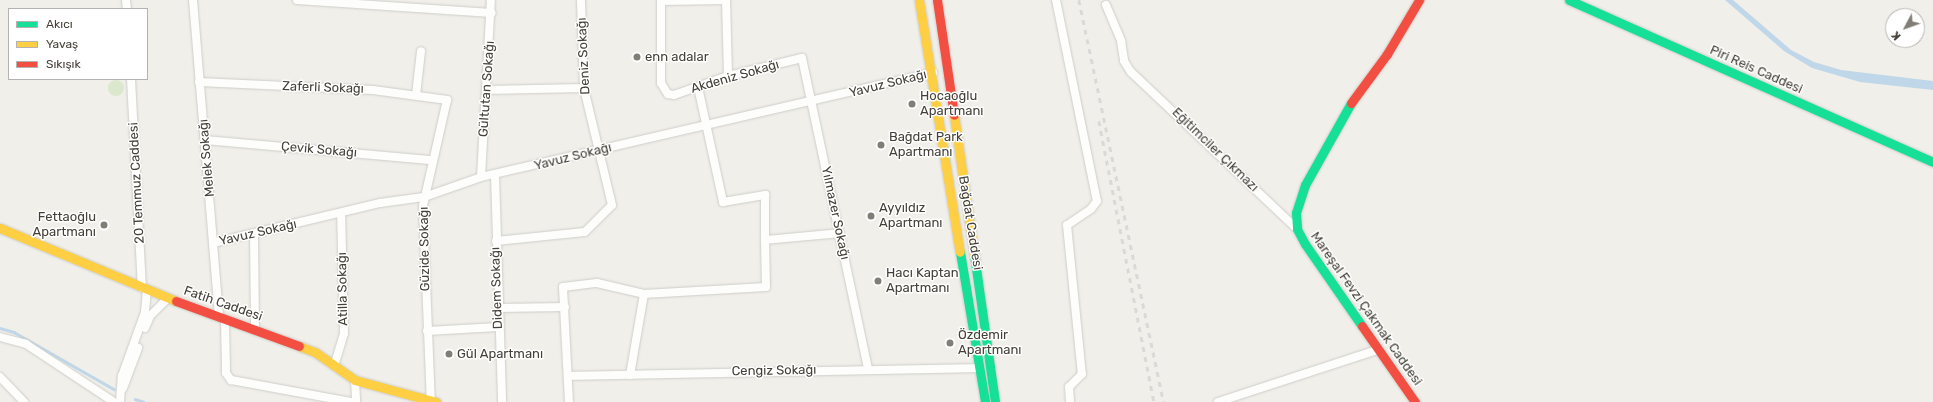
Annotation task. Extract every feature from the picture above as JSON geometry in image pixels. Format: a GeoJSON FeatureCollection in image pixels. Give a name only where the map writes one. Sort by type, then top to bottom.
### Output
{"type":"FeatureCollection","features":[{"type":"Feature","properties":{"kind":"main road","name":"Bağdat Caddesi"},"geometry":{"type":"LineString","coordinates":[[919,0],[933,73],[985,402]]}},
{"type":"Feature","properties":{"kind":"main road","name":"Bağdat Caddesi"},"geometry":{"type":"LineString","coordinates":[[939,0],[995,402]]}},
{"type":"Feature","properties":{"kind":"main road","name":"Mareşal Fevzi Çakmak Caddesi"},"geometry":{"type":"LineString","coordinates":[[1415,402],[1377,350],[1297,229],[1296,213],[1305,185],[1340,117],[1387,54],[1419,0]]}},
{"type":"Feature","properties":{"kind":"main road","name":"Piri Reis Caddesi"},"geometry":{"type":"LineString","coordinates":[[1569,0],[1933,162]]}},
{"type":"Feature","properties":{"kind":"main road","name":"Piri Reis Caddesi"},"geometry":{"type":"LineString","coordinates":[[1584,0],[1933,156]]}},
{"type":"Feature","properties":{"kind":"main road"},"geometry":{"type":"LineString","coordinates":[[924,25],[925,20],[933,18],[942,29]]}},
{"type":"Feature","properties":{"kind":"main road","name":"Fatih Caddesi"},"geometry":{"type":"LineString","coordinates":[[0,228],[145,289],[255,329],[335,363],[355,380],[433,401]]}},
{"type":"Feature","properties":{"kind":"street","name":"Melek Sokağı"},"geometry":{"type":"LineString","coordinates":[[193,0],[206,140],[213,243],[222,318],[226,373],[231,380],[352,402]]}},
{"type":"Feature","properties":{"kind":"street"},"geometry":{"type":"LineString","coordinates":[[298,0],[492,13]]}},
{"type":"Feature","properties":{"kind":"street","name":"Gültutan Sokağı"},"geometry":{"type":"LineString","coordinates":[[481,177],[492,13],[491,0]]}},
{"type":"Feature","properties":{"kind":"street","name":"Deniz Sokağı"},"geometry":{"type":"LineString","coordinates":[[496,241],[586,232],[612,205],[584,88],[581,0]]}},
{"type":"Feature","properties":{"kind":"street"},"geometry":{"type":"LineString","coordinates":[[726,0],[728,76]]}},
{"type":"Feature","properties":{"kind":"street","name":"Akdeniz Sokağı"},"geometry":{"type":"LineString","coordinates":[[726,0],[660,1],[661,83],[668,94],[674,95],[728,76],[802,58]]}},
{"type":"Feature","properties":{"kind":"street"},"geometry":{"type":"LineString","coordinates":[[1056,0],[1097,201],[1092,209],[1067,225],[1082,374],[1069,387],[1070,402]]}},
{"type":"Feature","properties":{"kind":"street","name":"Eğitimciler Çıkmazı"},"geometry":{"type":"LineString","coordinates":[[1106,5],[1121,41],[1124,61],[1132,72],[1297,229]]}},
{"type":"Feature","properties":{"kind":"street"},"geometry":{"type":"LineString","coordinates":[[416,95],[421,51]]}},
{"type":"Feature","properties":{"kind":"street","name":"Yılmazer Sokağı"},"geometry":{"type":"LineString","coordinates":[[802,58],[868,368]]}},
{"type":"Feature","properties":{"kind":"street","name":"Yavuz Sokağı"},"geometry":{"type":"LineString","coordinates":[[213,243],[424,197],[481,177],[812,103],[933,73]]}},
{"type":"Feature","properties":{"kind":"street","name":"20 Temmuz Caddesi"},"geometry":{"type":"LineString","coordinates":[[123,388],[122,376],[145,312],[145,289],[131,80]]}},
{"type":"Feature","properties":{"kind":"street","name":"Zaferli Sokağı"},"geometry":{"type":"LineString","coordinates":[[200,82],[416,95],[447,100]]}},
{"type":"Feature","properties":{"kind":"street"},"geometry":{"type":"LineString","coordinates":[[569,402],[565,307],[562,287],[597,283],[644,294],[766,288],[764,195],[723,202],[708,126],[698,87]]}},
{"type":"Feature","properties":{"kind":"street"},"geometry":{"type":"LineString","coordinates":[[487,90],[584,88]]}},
{"type":"Feature","properties":{"kind":"street","name":"Güzide Sokağı"},"geometry":{"type":"LineString","coordinates":[[433,401],[427,331],[424,197],[431,160],[447,100]]}},
{"type":"Feature","properties":{"kind":"street","name":"Çevik Sokağı"},"geometry":{"type":"LineString","coordinates":[[206,140],[431,160]]}},
{"type":"Feature","properties":{"kind":"street","name":"Didem Sokağı"},"geometry":{"type":"LineString","coordinates":[[494,175],[498,327],[502,402]]}},
{"type":"Feature","properties":{"kind":"street","name":"Atilla Sokağı"},"geometry":{"type":"LineString","coordinates":[[335,363],[344,333],[341,214]]}},
{"type":"Feature","properties":{"kind":"street"},"geometry":{"type":"LineString","coordinates":[[765,240],[840,233]]}},
{"type":"Feature","properties":{"kind":"street"},"geometry":{"type":"LineString","coordinates":[[254,234],[255,329]]}},
{"type":"Feature","properties":{"kind":"street"},"geometry":{"type":"LineString","coordinates":[[630,375],[644,294]]}},
{"type":"Feature","properties":{"kind":"street"},"geometry":{"type":"LineString","coordinates":[[120,402],[123,388],[150,316],[168,298]]}},
{"type":"Feature","properties":{"kind":"street"},"geometry":{"type":"LineString","coordinates":[[498,308],[565,307]]}},
{"type":"Feature","properties":{"kind":"street"},"geometry":{"type":"LineString","coordinates":[[427,331],[498,327]]}},
{"type":"Feature","properties":{"kind":"street"},"geometry":{"type":"LineString","coordinates":[[0,337],[26,344],[114,402]]}},
{"type":"Feature","properties":{"kind":"street"},"geometry":{"type":"LineString","coordinates":[[1218,402],[1377,350]]}},
{"type":"Feature","properties":{"kind":"street","name":"Cengiz Sokağı"},"geometry":{"type":"LineString","coordinates":[[569,376],[868,368],[979,368]]}},
{"type":"Feature","properties":{"kind":"street"},"geometry":{"type":"LineString","coordinates":[[0,377],[20,400]]}},
{"type":"Feature","properties":{"kind":"street"},"geometry":{"type":"LineString","coordinates":[[355,380],[356,402]]}},
{"type":"Feature","properties":{"kind":"green space"},"geometry":{"type":"Polygon","coordinates":[[[116,80],[122,82],[124,88],[122,94],[116,96],[110,94],[108,88],[110,82],[116,80]]]}},
{"type":"Feature","properties":{"kind":"water"},"geometry":{"type":"Polygon","coordinates":[[[1725,0],[1733,0],[1791,50],[1814,62],[1841,70],[1933,81],[1933,90],[1860,82],[1812,68],[1784,51],[1725,0]]]}},
{"type":"Feature","properties":{"kind":"waterway"},"geometry":{"type":"LineString","coordinates":[[0,328],[14,332],[114,389]]}},
{"type":"Feature","properties":{"kind":"waterway"},"geometry":{"type":"LineString","coordinates":[[135,399],[144,402]]}},
{"type":"Feature","properties":{"kind":"railway"},"geometry":{"type":"LineString","coordinates":[[1079,0],[1164,402]]}},
{"type":"Feature","properties":{"kind":"railway"},"geometry":{"type":"LineString","coordinates":[[1099,121],[1154,402]]}},
{"type":"Feature","properties":{"kind":"traffic: fast"},"geometry":{"type":"LineString","coordinates":[[1569,0],[1933,162]]}},
{"type":"Feature","properties":{"kind":"traffic: fast"},"geometry":{"type":"LineString","coordinates":[[1351,103],[1305,185],[1296,213],[1297,229],[1305,244],[1362,326]]}},
{"type":"Feature","properties":{"kind":"traffic: fast"},"geometry":{"type":"LineString","coordinates":[[960,252],[985,402]]}},
{"type":"Feature","properties":{"kind":"traffic: fast"},"geometry":{"type":"LineString","coordinates":[[974,254],[995,402]]}},
{"type":"Feature","properties":{"kind":"traffic: slow"},"geometry":{"type":"LineString","coordinates":[[919,0],[960,252]]}},
{"type":"Feature","properties":{"kind":"traffic: slow"},"geometry":{"type":"LineString","coordinates":[[954,115],[974,254]]}},
{"type":"Feature","properties":{"kind":"traffic: slow"},"geometry":{"type":"LineString","coordinates":[[0,228],[176,301]]}},
{"type":"Feature","properties":{"kind":"traffic: slow"},"geometry":{"type":"LineString","coordinates":[[299,346],[315,352],[355,380],[436,402]]}},
{"type":"Feature","properties":{"kind":"traffic: jam"},"geometry":{"type":"LineString","coordinates":[[937,0],[954,115]]}},
{"type":"Feature","properties":{"kind":"traffic: jam"},"geometry":{"type":"LineString","coordinates":[[1351,103],[1387,54],[1419,0]]}},
{"type":"Feature","properties":{"kind":"traffic: jam"},"geometry":{"type":"LineString","coordinates":[[176,301],[299,346]]}},
{"type":"Feature","properties":{"kind":"traffic: jam"},"geometry":{"type":"LineString","coordinates":[[1362,326],[1415,402]]}},
{"type":"Feature","properties":{"kind":"place","name":"enn adalar"},"geometry":{"type":"Point","coordinates":[637,57]}},
{"type":"Feature","properties":{"kind":"place","name":"Hocaoğlu Apartmanı"},"geometry":{"type":"Point","coordinates":[912,104]}},
{"type":"Feature","properties":{"kind":"place","name":"Bağdat Park Apartmanı"},"geometry":{"type":"Point","coordinates":[881,145]}},
{"type":"Feature","properties":{"kind":"place","name":"Ayyıldız Apartmanı"},"geometry":{"type":"Point","coordinates":[871,216]}},
{"type":"Feature","properties":{"kind":"place","name":"Fettaoğlu Apartmanı"},"geometry":{"type":"Point","coordinates":[104,225]}},
{"type":"Feature","properties":{"kind":"place","name":"Hacı Kaptan Apartmanı"},"geometry":{"type":"Point","coordinates":[878,281]}},
{"type":"Feature","properties":{"kind":"place","name":"Özdemir Apartmanı"},"geometry":{"type":"Point","coordinates":[950,343]}},
{"type":"Feature","properties":{"kind":"place","name":"Gül Apartmanı"},"geometry":{"type":"Point","coordinates":[449,354]}}]}
